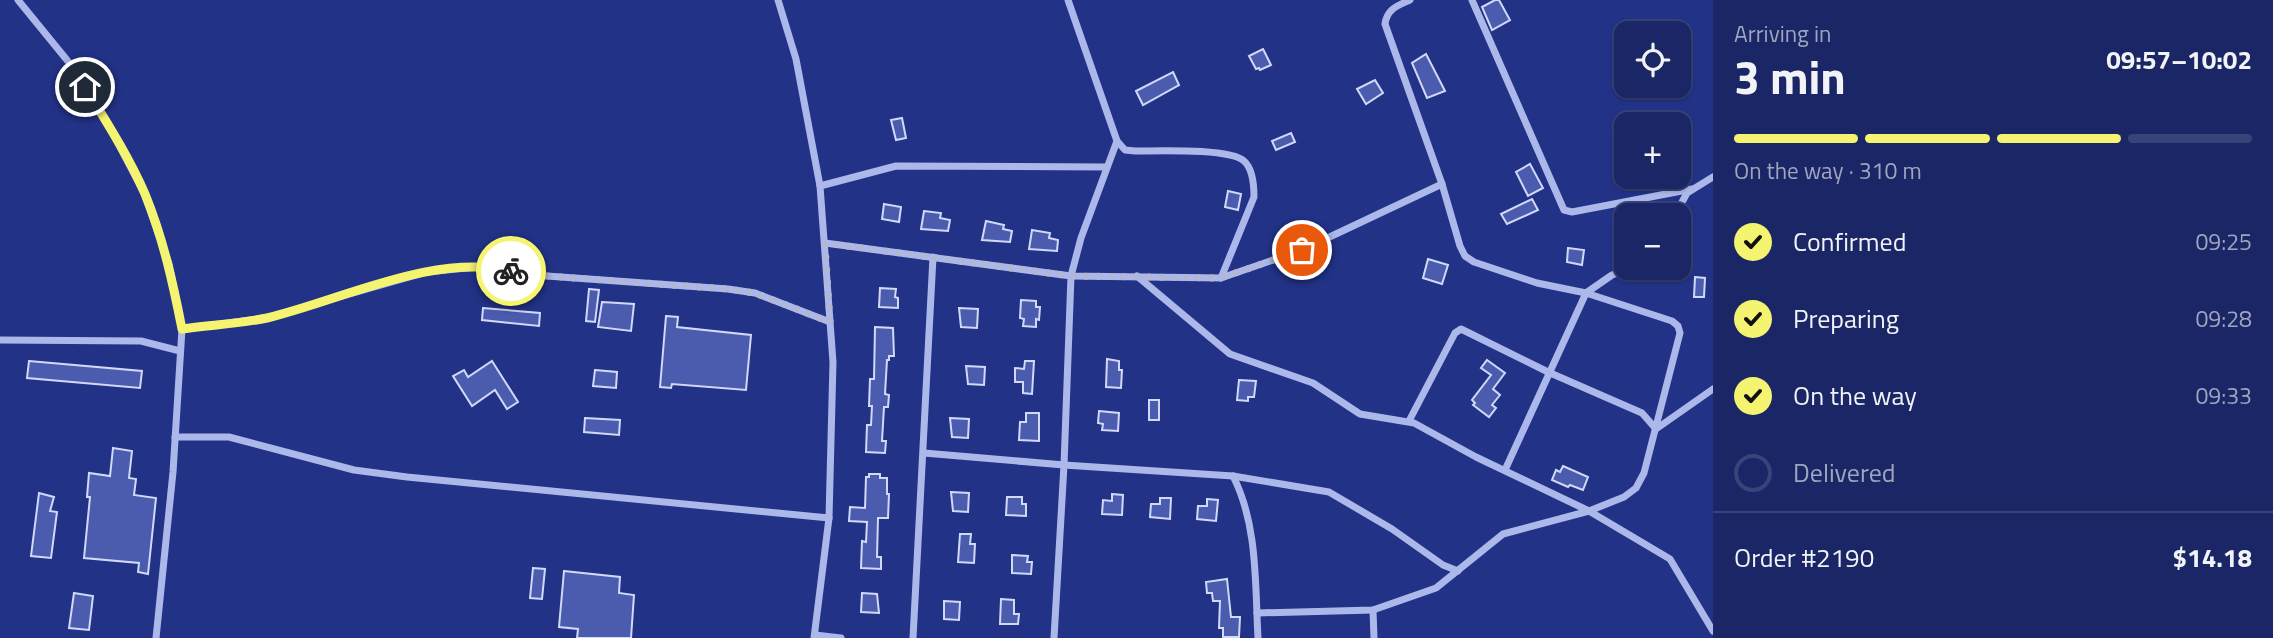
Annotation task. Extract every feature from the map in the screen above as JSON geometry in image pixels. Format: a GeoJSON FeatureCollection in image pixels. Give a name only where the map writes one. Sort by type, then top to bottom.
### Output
{"type":"FeatureCollection","features":[{"type":"Feature","properties":{"kind":"street"},"geometry":{"type":"LineString","coordinates":[[18,0],[71,65],[111,130],[144,193],[169,264],[182,329],[156,638]]}},
{"type":"Feature","properties":{"kind":"street"},"geometry":{"type":"LineString","coordinates":[[778,0],[796,59],[820,186],[833,362],[829,519],[815,636],[841,638]]}},
{"type":"Feature","properties":{"kind":"street"},"geometry":{"type":"LineString","coordinates":[[1068,0],[1116,141],[1125,150],[1233,154],[1247,165],[1254,184],[1254,197],[1221,278]]}},
{"type":"Feature","properties":{"kind":"street"},"geometry":{"type":"LineString","coordinates":[[1256,613],[1373,610],[1436,587],[1503,534],[1589,511],[1636,488],[1644,473],[1656,429],[1680,333],[1678,326],[1672,321],[1586,293],[1537,283],[1474,262],[1465,256],[1385,24],[1386,15],[1392,8],[1410,0]]}},
{"type":"Feature","properties":{"kind":"street"},"geometry":{"type":"LineString","coordinates":[[1472,0],[1564,210],[1572,212],[1692,190]]}},
{"type":"Feature","properties":{"kind":"street"},"geometry":{"type":"LineString","coordinates":[[1054,638],[1071,276],[1081,238],[1116,141]]}},
{"type":"Feature","properties":{"kind":"street"},"geometry":{"type":"LineString","coordinates":[[820,186],[896,166],[1107,167]]}},
{"type":"Feature","properties":{"kind":"street"},"geometry":{"type":"LineString","coordinates":[[1682,203],[1687,193],[1713,177]]}},
{"type":"Feature","properties":{"kind":"street"},"geometry":{"type":"LineString","coordinates":[[825,243],[1071,276],[1221,278],[1302,250],[1442,184]]}},
{"type":"Feature","properties":{"kind":"street"},"geometry":{"type":"LineString","coordinates":[[913,638],[933,257]]}},
{"type":"Feature","properties":{"kind":"street"},"geometry":{"type":"LineString","coordinates":[[182,329],[265,318],[427,272],[476,267],[495,267],[533,275],[755,293],[830,322]]}},
{"type":"Feature","properties":{"kind":"street"},"geometry":{"type":"LineString","coordinates":[[1505,470],[1586,293],[1614,274]]}},
{"type":"Feature","properties":{"kind":"street"},"geometry":{"type":"LineString","coordinates":[[1137,276],[1230,354],[1319,386],[1360,414],[1409,421],[1589,511],[1670,559],[1713,631]]}},
{"type":"Feature","properties":{"kind":"street"},"geometry":{"type":"LineString","coordinates":[[1409,421],[1457,330],[1461,329],[1548,372],[1642,413],[1656,429]]}},
{"type":"Feature","properties":{"kind":"street"},"geometry":{"type":"LineString","coordinates":[[0,340],[141,341],[180,351]]}},
{"type":"Feature","properties":{"kind":"street"},"geometry":{"type":"LineString","coordinates":[[1656,429],[1713,389]]}},
{"type":"Feature","properties":{"kind":"street"},"geometry":{"type":"LineString","coordinates":[[175,437],[229,437],[354,470],[407,477],[829,519]]}},
{"type":"Feature","properties":{"kind":"street"},"geometry":{"type":"LineString","coordinates":[[924,453],[1233,476],[1337,496],[1392,529],[1443,565],[1458,571]]}},
{"type":"Feature","properties":{"kind":"street"},"geometry":{"type":"LineString","coordinates":[[1233,476],[1242,494],[1251,527],[1258,638]]}},
{"type":"Feature","properties":{"kind":"street"},"geometry":{"type":"LineString","coordinates":[[1373,610],[1374,638]]}},
{"type":"Feature","properties":{"kind":"building"},"geometry":{"type":"Polygon","coordinates":[[[1499,0],[1510,20],[1492,30],[1482,7],[1499,0]]]}},
{"type":"Feature","properties":{"kind":"building"},"geometry":{"type":"Polygon","coordinates":[[[1263,49],[1271,65],[1260,70],[1256,69],[1249,56],[1263,49]]]}},
{"type":"Feature","properties":{"kind":"building"},"geometry":{"type":"Polygon","coordinates":[[[1426,54],[1445,91],[1427,98],[1412,63],[1426,54]]]}},
{"type":"Feature","properties":{"kind":"building"},"geometry":{"type":"Polygon","coordinates":[[[1173,72],[1179,85],[1143,105],[1136,91],[1173,72]]]}},
{"type":"Feature","properties":{"kind":"building"},"geometry":{"type":"Polygon","coordinates":[[[1375,80],[1383,93],[1366,104],[1357,89],[1375,80]]]}},
{"type":"Feature","properties":{"kind":"building"},"geometry":{"type":"Polygon","coordinates":[[[902,118],[906,138],[896,140],[891,120],[902,118]]]}},
{"type":"Feature","properties":{"kind":"building"},"geometry":{"type":"Polygon","coordinates":[[[1291,133],[1295,142],[1276,150],[1272,141],[1291,133]]]}},
{"type":"Feature","properties":{"kind":"building"},"geometry":{"type":"Polygon","coordinates":[[[1530,164],[1543,188],[1528,196],[1516,172],[1530,164]]]}},
{"type":"Feature","properties":{"kind":"building"},"geometry":{"type":"Polygon","coordinates":[[[1228,191],[1241,194],[1238,210],[1225,207],[1228,191]]]}},
{"type":"Feature","properties":{"kind":"building"},"geometry":{"type":"Polygon","coordinates":[[[1532,199],[1538,210],[1507,224],[1501,214],[1532,199]]]}},
{"type":"Feature","properties":{"kind":"building"},"geometry":{"type":"Polygon","coordinates":[[[884,204],[901,207],[899,222],[882,219],[884,204]]]}},
{"type":"Feature","properties":{"kind":"building"},"geometry":{"type":"Polygon","coordinates":[[[924,211],[941,213],[940,218],[950,220],[948,231],[921,229],[924,211]]]}},
{"type":"Feature","properties":{"kind":"building"},"geometry":{"type":"Polygon","coordinates":[[[986,221],[1004,225],[1003,229],[1012,231],[1010,242],[982,240],[986,221]]]}},
{"type":"Feature","properties":{"kind":"building"},"geometry":{"type":"Polygon","coordinates":[[[1032,230],[1050,233],[1049,238],[1058,240],[1057,251],[1029,249],[1032,230]]]}},
{"type":"Feature","properties":{"kind":"building"},"geometry":{"type":"Polygon","coordinates":[[[1568,248],[1584,250],[1582,265],[1567,262],[1568,248]]]}},
{"type":"Feature","properties":{"kind":"building"},"geometry":{"type":"Polygon","coordinates":[[[1428,259],[1448,265],[1442,284],[1423,278],[1428,259]]]}},
{"type":"Feature","properties":{"kind":"building"},"geometry":{"type":"Polygon","coordinates":[[[1695,277],[1705,278],[1704,297],[1694,297],[1695,277]]]}},
{"type":"Feature","properties":{"kind":"building"},"geometry":{"type":"Polygon","coordinates":[[[880,288],[896,289],[898,308],[879,307],[880,288]]]}},
{"type":"Feature","properties":{"kind":"building"},"geometry":{"type":"Polygon","coordinates":[[[589,289],[599,290],[595,322],[586,321],[589,289]]]}},
{"type":"Feature","properties":{"kind":"building"},"geometry":{"type":"Polygon","coordinates":[[[1021,300],[1036,301],[1036,307],[1040,307],[1036,327],[1023,326],[1024,319],[1020,318],[1021,300]]]}},
{"type":"Feature","properties":{"kind":"building"},"geometry":{"type":"Polygon","coordinates":[[[602,302],[634,304],[631,331],[598,327],[602,302]]]}},
{"type":"Feature","properties":{"kind":"building"},"geometry":{"type":"Polygon","coordinates":[[[483,308],[540,313],[539,326],[482,320],[483,308]]]}},
{"type":"Feature","properties":{"kind":"building"},"geometry":{"type":"Polygon","coordinates":[[[959,308],[978,309],[977,328],[961,327],[959,308]]]}},
{"type":"Feature","properties":{"kind":"building"},"geometry":{"type":"Polygon","coordinates":[[[666,316],[678,317],[677,327],[751,335],[746,390],[672,384],[671,388],[660,387],[666,316]]]}},
{"type":"Feature","properties":{"kind":"building"},"geometry":{"type":"Polygon","coordinates":[[[875,327],[893,328],[894,356],[889,356],[887,360],[885,394],[889,395],[888,407],[884,407],[882,441],[886,441],[885,453],[866,452],[867,425],[871,425],[870,379],[874,379],[875,327]]]}},
{"type":"Feature","properties":{"kind":"building"},"geometry":{"type":"Polygon","coordinates":[[[1107,359],[1119,361],[1119,370],[1122,370],[1121,388],[1106,387],[1107,359]]]}},
{"type":"Feature","properties":{"kind":"building"},"geometry":{"type":"Polygon","coordinates":[[[1487,360],[1505,373],[1493,389],[1500,395],[1492,405],[1496,408],[1489,417],[1473,405],[1475,403],[1472,400],[1491,375],[1481,368],[1487,360]]]}},
{"type":"Feature","properties":{"kind":"building"},"geometry":{"type":"Polygon","coordinates":[[[29,361],[142,371],[140,388],[27,378],[29,361]]]}},
{"type":"Feature","properties":{"kind":"building"},"geometry":{"type":"Polygon","coordinates":[[[492,361],[518,402],[507,409],[495,390],[472,406],[453,376],[464,370],[468,377],[492,361]]]}},
{"type":"Feature","properties":{"kind":"building"},"geometry":{"type":"Polygon","coordinates":[[[1025,361],[1034,361],[1032,394],[1023,393],[1023,382],[1015,382],[1015,368],[1024,369],[1025,361]]]}},
{"type":"Feature","properties":{"kind":"building"},"geometry":{"type":"Polygon","coordinates":[[[966,366],[985,367],[984,385],[968,384],[966,366]]]}},
{"type":"Feature","properties":{"kind":"building"},"geometry":{"type":"Polygon","coordinates":[[[595,370],[617,372],[616,388],[593,386],[595,370]]]}},
{"type":"Feature","properties":{"kind":"building"},"geometry":{"type":"Polygon","coordinates":[[[1239,380],[1256,381],[1254,397],[1248,397],[1248,401],[1237,400],[1239,380]]]}},
{"type":"Feature","properties":{"kind":"building"},"geometry":{"type":"Polygon","coordinates":[[[1149,400],[1159,400],[1159,420],[1149,420],[1149,400]]]}},
{"type":"Feature","properties":{"kind":"building"},"geometry":{"type":"Polygon","coordinates":[[[1099,411],[1119,413],[1118,431],[1102,430],[1103,424],[1098,423],[1099,411]]]}},
{"type":"Feature","properties":{"kind":"building"},"geometry":{"type":"Polygon","coordinates":[[[1026,413],[1039,413],[1039,441],[1019,440],[1020,422],[1026,422],[1026,413]]]}},
{"type":"Feature","properties":{"kind":"building"},"geometry":{"type":"Polygon","coordinates":[[[585,418],[620,420],[619,435],[584,432],[585,418]]]}},
{"type":"Feature","properties":{"kind":"building"},"geometry":{"type":"Polygon","coordinates":[[[950,418],[969,419],[968,438],[952,437],[950,418]]]}},
{"type":"Feature","properties":{"kind":"building"},"geometry":{"type":"Polygon","coordinates":[[[113,448],[132,451],[129,478],[136,479],[134,495],[156,498],[148,574],[138,572],[139,563],[84,558],[90,497],[87,497],[89,473],[110,476],[113,448]]]}},
{"type":"Feature","properties":{"kind":"building"},"geometry":{"type":"Polygon","coordinates":[[[1563,466],[1588,477],[1583,490],[1552,480],[1556,470],[1560,472],[1563,466]]]}},
{"type":"Feature","properties":{"kind":"building"},"geometry":{"type":"Polygon","coordinates":[[[869,474],[880,474],[880,478],[887,478],[888,518],[878,518],[877,557],[881,557],[881,569],[861,568],[862,541],[866,542],[867,522],[849,521],[850,507],[865,508],[866,477],[869,477],[869,474]]]}},
{"type":"Feature","properties":{"kind":"building"},"geometry":{"type":"Polygon","coordinates":[[[951,492],[969,493],[968,512],[953,511],[951,492]]]}},
{"type":"Feature","properties":{"kind":"building"},"geometry":{"type":"Polygon","coordinates":[[[39,493],[54,497],[50,511],[57,512],[51,558],[31,556],[39,493]]]}},
{"type":"Feature","properties":{"kind":"building"},"geometry":{"type":"Polygon","coordinates":[[[1112,494],[1123,495],[1122,515],[1102,514],[1103,500],[1112,501],[1112,494]]]}},
{"type":"Feature","properties":{"kind":"building"},"geometry":{"type":"Polygon","coordinates":[[[1007,497],[1022,497],[1022,504],[1026,504],[1026,516],[1006,515],[1007,497]]]}},
{"type":"Feature","properties":{"kind":"building"},"geometry":{"type":"Polygon","coordinates":[[[1160,498],[1171,498],[1170,519],[1150,517],[1151,504],[1160,504],[1160,498]]]}},
{"type":"Feature","properties":{"kind":"building"},"geometry":{"type":"Polygon","coordinates":[[[1207,499],[1218,500],[1216,521],[1197,519],[1198,506],[1207,506],[1207,499]]]}},
{"type":"Feature","properties":{"kind":"building"},"geometry":{"type":"Polygon","coordinates":[[[960,534],[971,534],[970,544],[975,544],[974,563],[958,562],[960,534]]]}},
{"type":"Feature","properties":{"kind":"building"},"geometry":{"type":"Polygon","coordinates":[[[1012,555],[1028,556],[1027,562],[1032,562],[1031,574],[1012,573],[1012,555]]]}},
{"type":"Feature","properties":{"kind":"building"},"geometry":{"type":"Polygon","coordinates":[[[533,568],[545,569],[542,599],[530,598],[533,568]]]}},
{"type":"Feature","properties":{"kind":"building"},"geometry":{"type":"Polygon","coordinates":[[[564,571],[620,577],[619,593],[634,595],[631,638],[577,638],[578,629],[559,627],[564,571]]]}},
{"type":"Feature","properties":{"kind":"building"},"geometry":{"type":"Polygon","coordinates":[[[1227,579],[1231,617],[1240,617],[1239,637],[1223,637],[1223,628],[1219,628],[1220,601],[1213,601],[1212,593],[1207,593],[1206,582],[1227,579]]]}},
{"type":"Feature","properties":{"kind":"building"},"geometry":{"type":"Polygon","coordinates":[[[74,593],[93,596],[89,630],[69,628],[74,593]]]}},
{"type":"Feature","properties":{"kind":"building"},"geometry":{"type":"Polygon","coordinates":[[[862,593],[877,594],[879,613],[861,612],[862,593]]]}},
{"type":"Feature","properties":{"kind":"building"},"geometry":{"type":"Polygon","coordinates":[[[1001,599],[1014,600],[1014,614],[1019,614],[1018,624],[1000,624],[1001,599]]]}},
{"type":"Feature","properties":{"kind":"building"},"geometry":{"type":"Polygon","coordinates":[[[944,601],[960,602],[959,620],[944,619],[944,601]]]}},
{"type":"Feature","properties":{"kind":"way so far"},"geometry":{"type":"LineString","coordinates":[[511,271],[755,293],[830,322],[825,243],[1071,276],[1221,278],[1302,250]]}},
{"type":"Feature","properties":{"kind":"route"},"geometry":{"type":"LineString","coordinates":[[85,87],[144,193],[169,264],[182,329],[265,318],[427,272],[476,267],[495,267],[511,271]]}}]}
